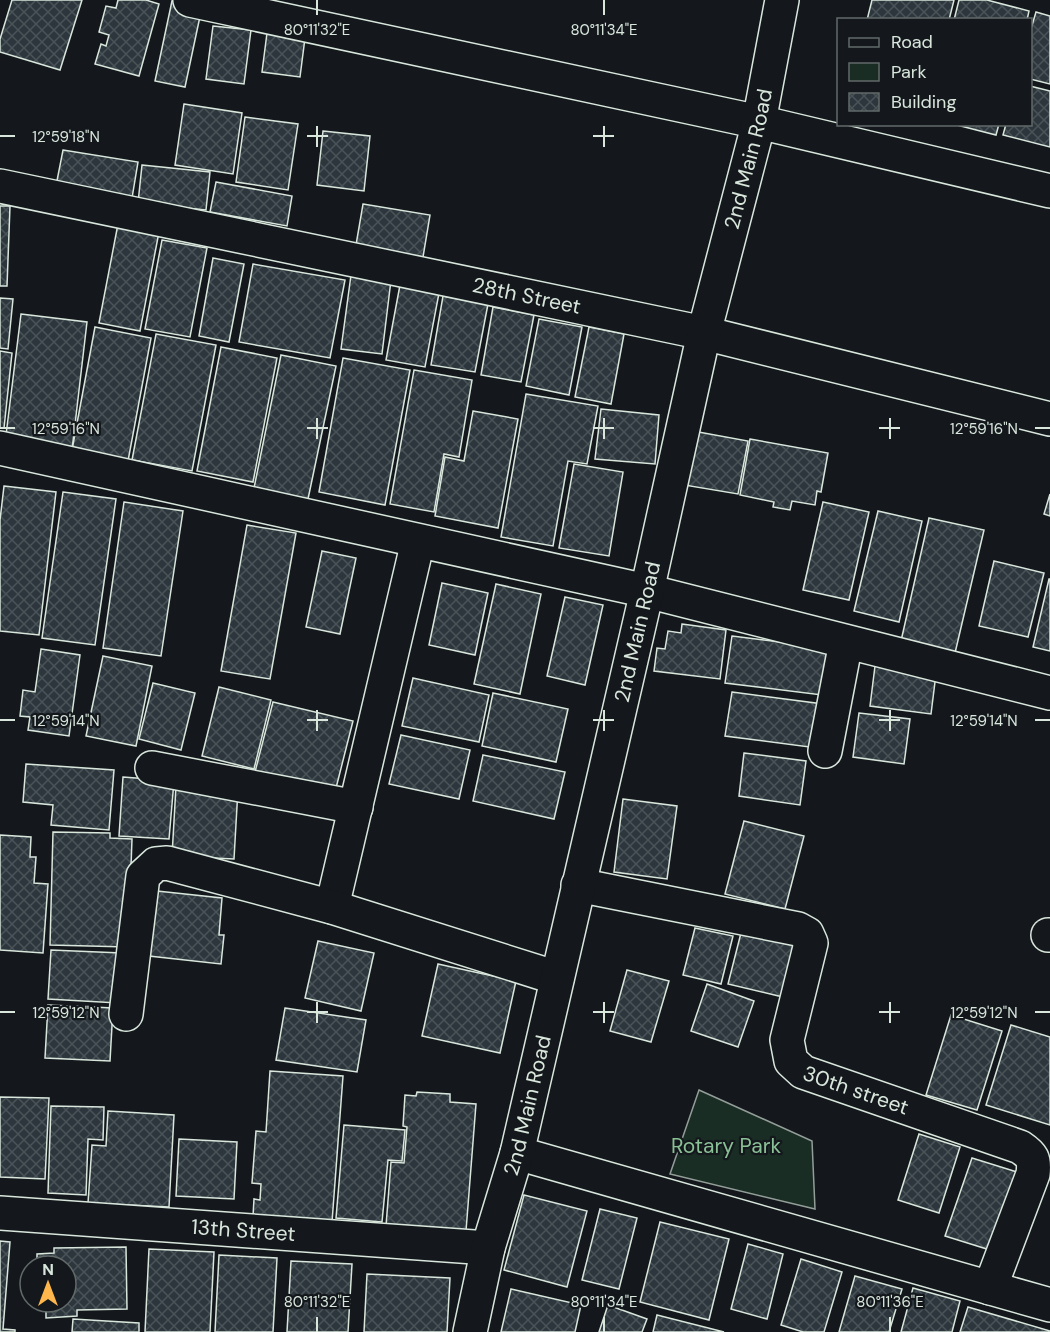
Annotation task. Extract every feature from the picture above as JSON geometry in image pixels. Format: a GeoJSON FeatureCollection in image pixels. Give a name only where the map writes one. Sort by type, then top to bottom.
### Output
{"type":"FeatureCollection","features":[{"type":"Feature","properties":{"kind":"street"},"geometry":{"type":"LineString","coordinates":[[190,0],[759,122],[1050,191]]}},
{"type":"Feature","properties":{"kind":"street","name":"2nd Main Road"},"geometry":{"type":"LineString","coordinates":[[470,1332],[488,1248],[517,1153],[704,333],[759,122],[782,0]]}},
{"type":"Feature","properties":{"kind":"street","name":"28th Street"},"geometry":{"type":"LineString","coordinates":[[0,186],[704,333],[1050,419]]}},
{"type":"Feature","properties":{"kind":"street"},"geometry":{"type":"LineString","coordinates":[[0,448],[647,591],[1050,693]]}},
{"type":"Feature","properties":{"kind":"street"},"geometry":{"type":"LineString","coordinates":[[332,906],[418,541]]}},
{"type":"Feature","properties":{"kind":"street"},"geometry":{"type":"LineString","coordinates":[[825,751],[846,642]]}},
{"type":"Feature","properties":{"kind":"street"},"geometry":{"type":"LineString","coordinates":[[152,768],[356,807]]}},
{"type":"Feature","properties":{"kind":"street"},"geometry":{"type":"LineString","coordinates":[[126,1014],[143,876],[156,864],[167,863],[332,906],[557,978]]}},
{"type":"Feature","properties":{"kind":"street","name":"30th street"},"geometry":{"type":"LineString","coordinates":[[578,885],[798,929],[807,934],[811,943],[787,1040],[791,1061],[803,1072],[1020,1147],[1035,1161],[1033,1173],[990,1288]]}},
{"type":"Feature","properties":{"kind":"street"},"geometry":{"type":"LineString","coordinates":[[517,1153],[1050,1305]]}},
{"type":"Feature","properties":{"kind":"street","name":"13th Street"},"geometry":{"type":"LineString","coordinates":[[0,1213],[488,1248]]}},
{"type":"Feature","properties":{"kind":"green space","name":"Rotary Park"},"geometry":{"type":"Polygon","coordinates":[[[699,1090],[812,1141],[815,1209],[670,1174],[699,1090]]]}},
{"type":"Feature","properties":{"kind":"building"},"geometry":{"type":"Polygon","coordinates":[[[12,0],[82,0],[60,70],[0,52],[0,39],[12,0]]]}},
{"type":"Feature","properties":{"kind":"building"},"geometry":{"type":"Polygon","coordinates":[[[118,0],[146,0],[159,4],[139,76],[95,64],[101,44],[106,46],[109,35],[99,32],[106,6],[116,8],[118,0]]]}},
{"type":"Feature","properties":{"kind":"building"},"geometry":{"type":"Polygon","coordinates":[[[872,0],[954,0],[950,18],[868,18],[872,0]]]}},
{"type":"Feature","properties":{"kind":"building"},"geometry":{"type":"Polygon","coordinates":[[[959,0],[987,0],[1029,11],[1027,18],[954,18],[959,0]]]}},
{"type":"Feature","properties":{"kind":"building"},"geometry":{"type":"Polygon","coordinates":[[[172,1],[202,7],[185,87],[155,81],[172,1]]]}},
{"type":"Feature","properties":{"kind":"building"},"geometry":{"type":"Polygon","coordinates":[[[1036,12],[1050,16],[1050,84],[1032,80],[1032,25],[1036,12]]]}},
{"type":"Feature","properties":{"kind":"building"},"geometry":{"type":"Polygon","coordinates":[[[213,26],[251,30],[244,84],[206,79],[213,26]]]}},
{"type":"Feature","properties":{"kind":"building"},"geometry":{"type":"Polygon","coordinates":[[[267,33],[305,38],[300,77],[262,72],[267,33]]]}},
{"type":"Feature","properties":{"kind":"building"},"geometry":{"type":"Polygon","coordinates":[[[1032,86],[1050,91],[1050,147],[1003,135],[1005,126],[1032,126],[1032,86]]]}},
{"type":"Feature","properties":{"kind":"building"},"geometry":{"type":"Polygon","coordinates":[[[184,104],[242,113],[233,174],[175,165],[184,104]]]}},
{"type":"Feature","properties":{"kind":"building"},"geometry":{"type":"Polygon","coordinates":[[[245,117],[298,124],[288,190],[236,182],[245,117]]]}},
{"type":"Feature","properties":{"kind":"building"},"geometry":{"type":"Polygon","coordinates":[[[961,126],[998,126],[996,135],[961,126]]]}},
{"type":"Feature","properties":{"kind":"building"},"geometry":{"type":"Polygon","coordinates":[[[323,131],[370,136],[364,191],[317,185],[323,131]]]}},
{"type":"Feature","properties":{"kind":"building"},"geometry":{"type":"Polygon","coordinates":[[[63,150],[138,162],[131,204],[55,191],[63,150]]]}},
{"type":"Feature","properties":{"kind":"building"},"geometry":{"type":"Polygon","coordinates":[[[142,165],[210,172],[206,210],[138,203],[142,165]]]}},
{"type":"Feature","properties":{"kind":"building"},"geometry":{"type":"Polygon","coordinates":[[[216,182],[292,196],[287,226],[210,212],[216,182]]]}},
{"type":"Feature","properties":{"kind":"building"},"geometry":{"type":"Polygon","coordinates":[[[363,204],[430,215],[423,257],[356,245],[363,204]]]}},
{"type":"Feature","properties":{"kind":"building"},"geometry":{"type":"Polygon","coordinates":[[[0,206],[10,206],[7,286],[0,286],[0,206]]]}},
{"type":"Feature","properties":{"kind":"building"},"geometry":{"type":"Polygon","coordinates":[[[118,224],[159,232],[140,331],[99,323],[118,224]]]}},
{"type":"Feature","properties":{"kind":"building"},"geometry":{"type":"Polygon","coordinates":[[[162,240],[207,248],[190,337],[145,329],[162,240]]]}},
{"type":"Feature","properties":{"kind":"building"},"geometry":{"type":"Polygon","coordinates":[[[213,258],[244,264],[229,342],[199,336],[213,258]]]}},
{"type":"Feature","properties":{"kind":"building"},"geometry":{"type":"Polygon","coordinates":[[[253,264],[345,280],[330,358],[239,342],[253,264]]]}},
{"type":"Feature","properties":{"kind":"building"},"geometry":{"type":"Polygon","coordinates":[[[351,275],[391,280],[382,354],[341,349],[351,275]]]}},
{"type":"Feature","properties":{"kind":"building"},"geometry":{"type":"Polygon","coordinates":[[[400,285],[439,293],[425,367],[386,360],[400,285]]]}},
{"type":"Feature","properties":{"kind":"building"},"geometry":{"type":"Polygon","coordinates":[[[443,296],[488,304],[475,372],[431,365],[443,296]]]}},
{"type":"Feature","properties":{"kind":"building"},"geometry":{"type":"Polygon","coordinates":[[[0,298],[13,299],[8,349],[0,348],[0,298]]]}},
{"type":"Feature","properties":{"kind":"building"},"geometry":{"type":"Polygon","coordinates":[[[493,307],[534,315],[521,382],[481,375],[493,307]]]}},
{"type":"Feature","properties":{"kind":"building"},"geometry":{"type":"Polygon","coordinates":[[[21,314],[87,322],[72,450],[5,443],[21,314]]]}},
{"type":"Feature","properties":{"kind":"building"},"geometry":{"type":"Polygon","coordinates":[[[539,319],[582,327],[569,395],[526,386],[539,319]]]}},
{"type":"Feature","properties":{"kind":"building"},"geometry":{"type":"Polygon","coordinates":[[[95,327],[151,338],[128,461],[72,450],[95,327]]]}},
{"type":"Feature","properties":{"kind":"building"},"geometry":{"type":"Polygon","coordinates":[[[589,327],[624,334],[611,404],[575,397],[589,327]]]}},
{"type":"Feature","properties":{"kind":"building"},"geometry":{"type":"Polygon","coordinates":[[[156,334],[216,345],[192,471],[132,460],[156,334]]]}},
{"type":"Feature","properties":{"kind":"building"},"geometry":{"type":"Polygon","coordinates":[[[221,347],[277,358],[253,482],[197,471],[221,347]]]}},
{"type":"Feature","properties":{"kind":"building"},"geometry":{"type":"Polygon","coordinates":[[[0,351],[12,353],[4,428],[0,428],[0,351]]]}},
{"type":"Feature","properties":{"kind":"building"},"geometry":{"type":"Polygon","coordinates":[[[281,355],[336,366],[308,499],[254,488],[281,355]]]}},
{"type":"Feature","properties":{"kind":"building"},"geometry":{"type":"Polygon","coordinates":[[[343,358],[410,370],[385,505],[319,492],[343,358]]]}},
{"type":"Feature","properties":{"kind":"building"},"geometry":{"type":"Polygon","coordinates":[[[414,370],[472,380],[459,457],[444,454],[434,512],[390,504],[414,370]]]}},
{"type":"Feature","properties":{"kind":"building"},"geometry":{"type":"Polygon","coordinates":[[[526,394],[598,406],[587,464],[568,461],[553,546],[501,537],[526,394]]]}},
{"type":"Feature","properties":{"kind":"building"},"geometry":{"type":"Polygon","coordinates":[[[601,409],[659,415],[655,464],[595,459],[601,409]]]}},
{"type":"Feature","properties":{"kind":"building"},"geometry":{"type":"Polygon","coordinates":[[[473,411],[518,419],[498,528],[435,516],[445,457],[464,461],[473,411]]]}},
{"type":"Feature","properties":{"kind":"building"},"geometry":{"type":"Polygon","coordinates":[[[693,431],[748,441],[738,494],[684,485],[693,431]]]}},
{"type":"Feature","properties":{"kind":"building"},"geometry":{"type":"Polygon","coordinates":[[[750,439],[828,453],[821,492],[817,491],[815,505],[792,501],[790,510],[773,507],[774,502],[740,495],[750,439]]]}},
{"type":"Feature","properties":{"kind":"building"},"geometry":{"type":"Polygon","coordinates":[[[574,464],[623,472],[609,556],[559,548],[574,464]]]}},
{"type":"Feature","properties":{"kind":"building"},"geometry":{"type":"Polygon","coordinates":[[[4,486],[56,492],[39,635],[0,631],[0,520],[4,486]]]}},
{"type":"Feature","properties":{"kind":"building"},"geometry":{"type":"Polygon","coordinates":[[[63,492],[116,499],[95,645],[42,638],[63,492]]]}},
{"type":"Feature","properties":{"kind":"building"},"geometry":{"type":"Polygon","coordinates":[[[1050,494],[1050,516],[1044,514],[1050,494]]]}},
{"type":"Feature","properties":{"kind":"building"},"geometry":{"type":"Polygon","coordinates":[[[124,502],[183,511],[161,656],[103,648],[124,502]]]}},
{"type":"Feature","properties":{"kind":"building"},"geometry":{"type":"Polygon","coordinates":[[[823,502],[869,512],[849,600],[803,590],[823,502]]]}},
{"type":"Feature","properties":{"kind":"building"},"geometry":{"type":"Polygon","coordinates":[[[878,511],[922,521],[899,622],[854,611],[878,511]]]}},
{"type":"Feature","properties":{"kind":"building"},"geometry":{"type":"Polygon","coordinates":[[[929,518],[984,530],[955,653],[901,641],[929,518]]]}},
{"type":"Feature","properties":{"kind":"building"},"geometry":{"type":"Polygon","coordinates":[[[247,525],[296,533],[270,679],[221,671],[247,525]]]}},
{"type":"Feature","properties":{"kind":"building"},"geometry":{"type":"Polygon","coordinates":[[[322,551],[356,558],[340,634],[306,627],[322,551]]]}},
{"type":"Feature","properties":{"kind":"building"},"geometry":{"type":"Polygon","coordinates":[[[994,561],[1044,573],[1028,637],[979,626],[994,561]]]}},
{"type":"Feature","properties":{"kind":"building"},"geometry":{"type":"Polygon","coordinates":[[[1050,579],[1050,651],[1033,647],[1050,579]]]}},
{"type":"Feature","properties":{"kind":"building"},"geometry":{"type":"Polygon","coordinates":[[[442,583],[488,593],[475,655],[429,645],[442,583]]]}},
{"type":"Feature","properties":{"kind":"building"},"geometry":{"type":"Polygon","coordinates":[[[496,584],[541,594],[520,694],[474,684],[496,584]]]}},
{"type":"Feature","properties":{"kind":"building"},"geometry":{"type":"Polygon","coordinates":[[[565,597],[603,605],[585,685],[547,676],[565,597]]]}},
{"type":"Feature","properties":{"kind":"building"},"geometry":{"type":"Polygon","coordinates":[[[682,624],[726,630],[720,679],[654,671],[657,648],[665,649],[668,631],[681,633],[682,624]]]}},
{"type":"Feature","properties":{"kind":"building"},"geometry":{"type":"Polygon","coordinates":[[[732,636],[837,649],[830,696],[725,683],[732,636]]]}},
{"type":"Feature","properties":{"kind":"building"},"geometry":{"type":"Polygon","coordinates":[[[41,649],[80,655],[69,736],[28,730],[30,717],[20,716],[23,690],[35,692],[41,649]]]}},
{"type":"Feature","properties":{"kind":"building"},"geometry":{"type":"Polygon","coordinates":[[[103,656],[152,666],[136,746],[86,736],[103,656]]]}},
{"type":"Feature","properties":{"kind":"building"},"geometry":{"type":"Polygon","coordinates":[[[875,666],[936,674],[931,714],[870,706],[875,666]]]}},
{"type":"Feature","properties":{"kind":"building"},"geometry":{"type":"Polygon","coordinates":[[[413,678],[489,695],[479,742],[402,726],[413,678]]]}},
{"type":"Feature","properties":{"kind":"building"},"geometry":{"type":"Polygon","coordinates":[[[153,683],[195,693],[181,750],[139,739],[153,683]]]}},
{"type":"Feature","properties":{"kind":"building"},"geometry":{"type":"Polygon","coordinates":[[[219,687],[271,700],[254,769],[202,756],[219,687]]]}},
{"type":"Feature","properties":{"kind":"building"},"geometry":{"type":"Polygon","coordinates":[[[732,692],[823,704],[817,748],[725,736],[732,692]]]}},
{"type":"Feature","properties":{"kind":"building"},"geometry":{"type":"Polygon","coordinates":[[[493,693],[568,709],[556,762],[482,746],[493,693]]]}},
{"type":"Feature","properties":{"kind":"building"},"geometry":{"type":"Polygon","coordinates":[[[273,702],[353,721],[335,792],[255,772],[273,702]]]}},
{"type":"Feature","properties":{"kind":"building"},"geometry":{"type":"Polygon","coordinates":[[[859,713],[910,719],[904,764],[853,757],[859,713]]]}},
{"type":"Feature","properties":{"kind":"building"},"geometry":{"type":"Polygon","coordinates":[[[401,735],[470,750],[459,799],[389,784],[401,735]]]}},
{"type":"Feature","properties":{"kind":"building"},"geometry":{"type":"Polygon","coordinates":[[[744,753],[806,761],[800,805],[739,796],[744,753]]]}},
{"type":"Feature","properties":{"kind":"building"},"geometry":{"type":"Polygon","coordinates":[[[483,755],[565,772],[554,819],[473,801],[483,755]]]}},
{"type":"Feature","properties":{"kind":"building"},"geometry":{"type":"Polygon","coordinates":[[[26,764],[114,770],[109,830],[51,825],[53,805],[23,802],[26,764]]]}},
{"type":"Feature","properties":{"kind":"building"},"geometry":{"type":"Polygon","coordinates":[[[123,777],[174,781],[169,839],[119,836],[123,777]]]}},
{"type":"Feature","properties":{"kind":"building"},"geometry":{"type":"Polygon","coordinates":[[[176,786],[238,789],[234,859],[172,856],[176,786]]]}},
{"type":"Feature","properties":{"kind":"building"},"geometry":{"type":"Polygon","coordinates":[[[623,799],[677,806],[667,879],[614,872],[623,799]]]}},
{"type":"Feature","properties":{"kind":"building"},"geometry":{"type":"Polygon","coordinates":[[[744,821],[804,836],[785,909],[725,894],[744,821]]]}},
{"type":"Feature","properties":{"kind":"building"},"geometry":{"type":"Polygon","coordinates":[[[53,832],[110,833],[110,838],[132,839],[128,947],[50,945],[53,832]]]}},
{"type":"Feature","properties":{"kind":"building"},"geometry":{"type":"Polygon","coordinates":[[[0,835],[31,837],[30,857],[36,857],[34,883],[48,884],[43,953],[0,950],[0,835]]]}},
{"type":"Feature","properties":{"kind":"building"},"geometry":{"type":"Polygon","coordinates":[[[157,891],[222,898],[219,935],[224,935],[221,964],[140,955],[144,915],[155,917],[157,891]]]}},
{"type":"Feature","properties":{"kind":"building"},"geometry":{"type":"Polygon","coordinates":[[[695,928],[733,936],[721,984],[683,975],[695,928]]]}},
{"type":"Feature","properties":{"kind":"building"},"geometry":{"type":"Polygon","coordinates":[[[742,929],[797,943],[783,997],[728,984],[742,929]]]}},
{"type":"Feature","properties":{"kind":"building"},"geometry":{"type":"Polygon","coordinates":[[[318,941],[374,953],[361,1011],[305,998],[318,941]]]}},
{"type":"Feature","properties":{"kind":"building"},"geometry":{"type":"Polygon","coordinates":[[[51,950],[121,953],[118,1003],[48,999],[51,950]]]}},
{"type":"Feature","properties":{"kind":"building"},"geometry":{"type":"Polygon","coordinates":[[[438,964],[516,981],[500,1053],[422,1036],[438,964]]]}},
{"type":"Feature","properties":{"kind":"building"},"geometry":{"type":"Polygon","coordinates":[[[627,970],[669,981],[651,1042],[610,1031],[627,970]]]}},
{"type":"Feature","properties":{"kind":"building"},"geometry":{"type":"Polygon","coordinates":[[[707,984],[754,1001],[738,1047],[691,1031],[707,984]]]}},
{"type":"Feature","properties":{"kind":"building"},"geometry":{"type":"Polygon","coordinates":[[[48,1005],[113,1008],[110,1061],[45,1058],[48,1005]]]}},
{"type":"Feature","properties":{"kind":"building"},"geometry":{"type":"Polygon","coordinates":[[[285,1008],[366,1020],[357,1072],[276,1060],[285,1008]]]}},
{"type":"Feature","properties":{"kind":"building"},"geometry":{"type":"Polygon","coordinates":[[[951,1015],[1002,1031],[977,1110],[926,1095],[951,1015]]]}},
{"type":"Feature","properties":{"kind":"building"},"geometry":{"type":"Polygon","coordinates":[[[1011,1025],[1050,1037],[1050,1125],[986,1105],[1011,1025]]]}},
{"type":"Feature","properties":{"kind":"building"},"geometry":{"type":"Polygon","coordinates":[[[270,1071],[343,1076],[332,1222],[253,1216],[254,1199],[260,1200],[261,1184],[252,1183],[256,1131],[266,1132],[270,1071]]]}},
{"type":"Feature","properties":{"kind":"building"},"geometry":{"type":"Polygon","coordinates":[[[417,1092],[450,1094],[450,1102],[476,1104],[466,1231],[386,1226],[391,1162],[404,1163],[407,1127],[403,1126],[405,1095],[416,1096],[417,1092]]]}},
{"type":"Feature","properties":{"kind":"building"},"geometry":{"type":"Polygon","coordinates":[[[0,1097],[49,1098],[45,1179],[0,1177],[0,1097]]]}},
{"type":"Feature","properties":{"kind":"building"},"geometry":{"type":"Polygon","coordinates":[[[51,1106],[104,1107],[103,1140],[88,1139],[86,1195],[48,1193],[51,1106]]]}},
{"type":"Feature","properties":{"kind":"building"},"geometry":{"type":"Polygon","coordinates":[[[108,1111],[174,1115],[169,1207],[88,1203],[92,1145],[106,1146],[108,1111]]]}},
{"type":"Feature","properties":{"kind":"building"},"geometry":{"type":"Polygon","coordinates":[[[344,1125],[405,1130],[402,1161],[388,1160],[382,1222],[336,1218],[344,1125]]]}},
{"type":"Feature","properties":{"kind":"building"},"geometry":{"type":"Polygon","coordinates":[[[919,1134],[960,1147],[939,1213],[898,1200],[919,1134]]]}},
{"type":"Feature","properties":{"kind":"building"},"geometry":{"type":"Polygon","coordinates":[[[179,1139],[237,1142],[234,1199],[176,1196],[179,1139]]]}},
{"type":"Feature","properties":{"kind":"building"},"geometry":{"type":"Polygon","coordinates":[[[972,1158],[1017,1172],[990,1250],[945,1236],[972,1158]]]}},
{"type":"Feature","properties":{"kind":"building"},"geometry":{"type":"Polygon","coordinates":[[[524,1195],[587,1211],[567,1287],[504,1270],[524,1195]]]}},
{"type":"Feature","properties":{"kind":"building"},"geometry":{"type":"Polygon","coordinates":[[[600,1209],[637,1218],[619,1289],[582,1280],[600,1209]]]}},
{"type":"Feature","properties":{"kind":"building"},"geometry":{"type":"Polygon","coordinates":[[[660,1222],[729,1239],[709,1320],[640,1302],[660,1222]]]}},
{"type":"Feature","properties":{"kind":"building"},"geometry":{"type":"Polygon","coordinates":[[[0,1241],[10,1242],[3,1329],[15,1330],[15,1332],[0,1332],[0,1241]]]}},
{"type":"Feature","properties":{"kind":"building"},"geometry":{"type":"Polygon","coordinates":[[[748,1244],[783,1254],[767,1319],[731,1309],[748,1244]]]}},
{"type":"Feature","properties":{"kind":"building"},"geometry":{"type":"Polygon","coordinates":[[[126,1247],[127,1309],[78,1310],[78,1254],[37,1254],[54,1253],[54,1248],[126,1247]]]}},
{"type":"Feature","properties":{"kind":"building"},"geometry":{"type":"Polygon","coordinates":[[[149,1249],[214,1252],[210,1332],[145,1332],[149,1249]]]}},
{"type":"Feature","properties":{"kind":"building"},"geometry":{"type":"Polygon","coordinates":[[[219,1255],[277,1258],[273,1332],[215,1332],[219,1255]]]}},
{"type":"Feature","properties":{"kind":"building"},"geometry":{"type":"Polygon","coordinates":[[[801,1259],[842,1272],[824,1332],[803,1332],[781,1325],[801,1259]]]}},
{"type":"Feature","properties":{"kind":"building"},"geometry":{"type":"Polygon","coordinates":[[[291,1261],[352,1264],[348,1332],[287,1332],[291,1261]]]}},
{"type":"Feature","properties":{"kind":"building"},"geometry":{"type":"Polygon","coordinates":[[[367,1274],[450,1278],[447,1332],[364,1332],[367,1274]]]}},
{"type":"Feature","properties":{"kind":"building"},"geometry":{"type":"Polygon","coordinates":[[[855,1276],[902,1289],[889,1332],[839,1332],[855,1276]]]}},
{"type":"Feature","properties":{"kind":"building"},"geometry":{"type":"Polygon","coordinates":[[[913,1288],[960,1301],[952,1332],[901,1332],[913,1288]]]}},
{"type":"Feature","properties":{"kind":"building"},"geometry":{"type":"Polygon","coordinates":[[[511,1289],[581,1305],[575,1332],[501,1332],[511,1289]]]}},
{"type":"Feature","properties":{"kind":"building"},"geometry":{"type":"Polygon","coordinates":[[[608,1305],[647,1319],[642,1332],[599,1332],[608,1305]]]}},
{"type":"Feature","properties":{"kind":"building"},"geometry":{"type":"Polygon","coordinates":[[[968,1307],[1050,1331],[1050,1332],[960,1332],[968,1307]]]}},
{"type":"Feature","properties":{"kind":"building"},"geometry":{"type":"Polygon","coordinates":[[[46,1314],[77,1314],[77,1316],[46,1318],[46,1314]]]}},
{"type":"Feature","properties":{"kind":"building"},"geometry":{"type":"Polygon","coordinates":[[[657,1315],[724,1332],[653,1332],[657,1315]]]}},
{"type":"Feature","properties":{"kind":"building"},"geometry":{"type":"Polygon","coordinates":[[[73,1319],[139,1323],[139,1332],[72,1332],[73,1319]]]}}]}
